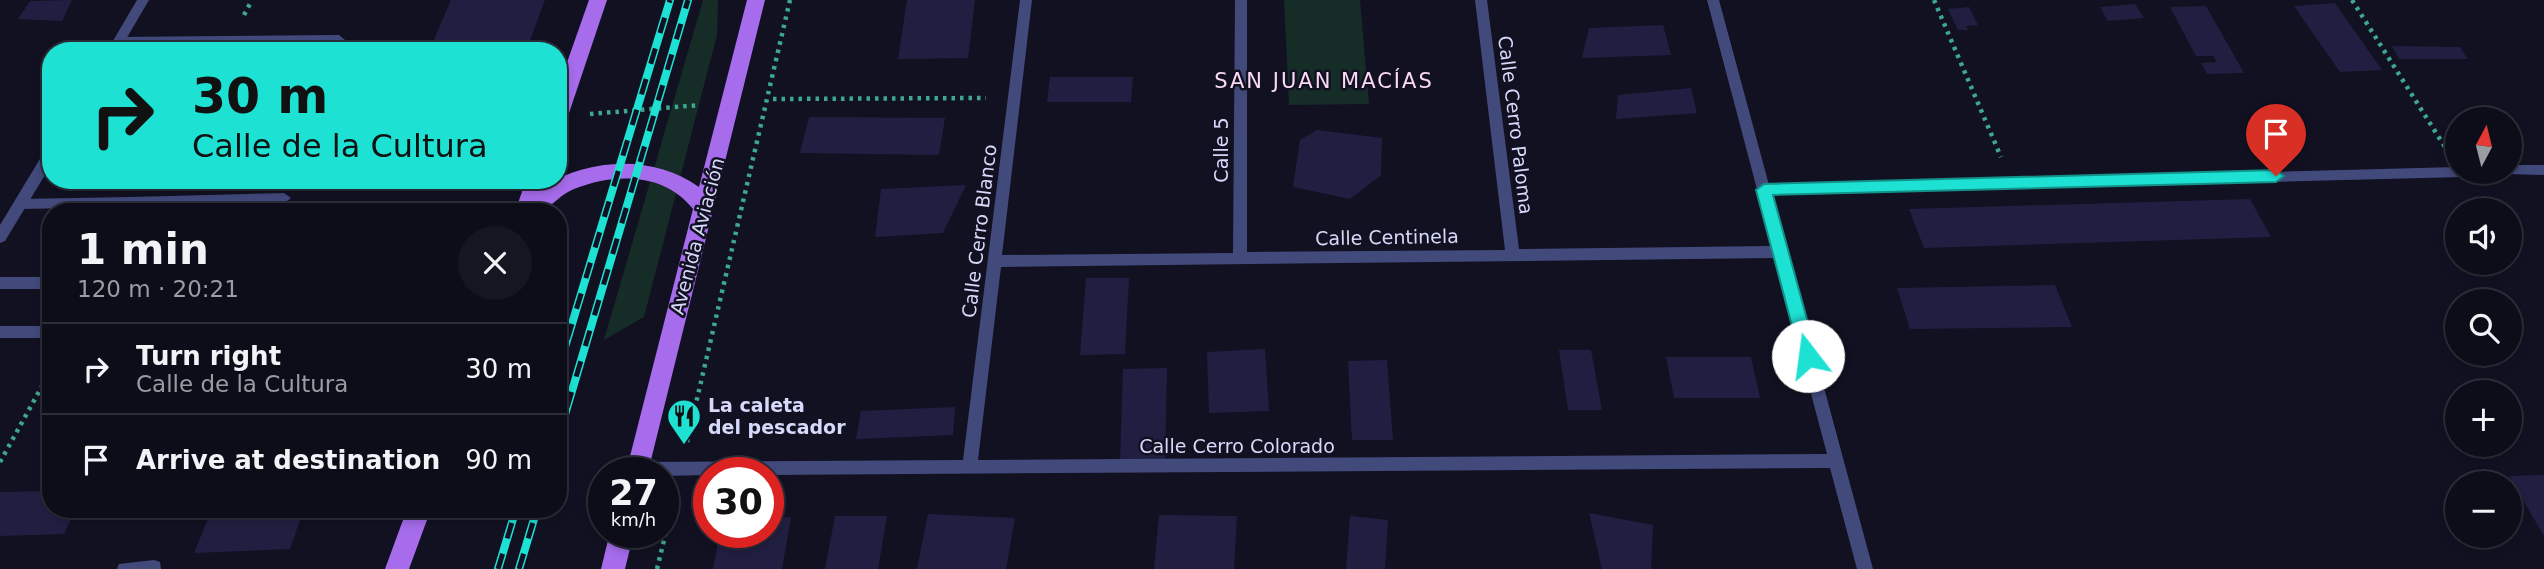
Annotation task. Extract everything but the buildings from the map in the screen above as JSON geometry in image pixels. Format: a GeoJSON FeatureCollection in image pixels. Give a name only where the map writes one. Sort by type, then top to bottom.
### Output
{"type":"FeatureCollection","features":[{"type":"Feature","properties":{"kind":"main road"},"geometry":{"type":"LineString","coordinates":[[567,90],[598,0]]}},
{"type":"Feature","properties":{"kind":"main road","name":"Avenida Aviación"},"geometry":{"type":"LineString","coordinates":[[641,457],[756,0]]}},
{"type":"Feature","properties":{"kind":"main road"},"geometry":{"type":"LineString","coordinates":[[567,184],[611,171],[655,172],[680,182],[698,198],[704,208]]}},
{"type":"Feature","properties":{"kind":"main road"},"geometry":{"type":"LineString","coordinates":[[538,203],[558,189]]}},
{"type":"Feature","properties":{"kind":"main road"},"geometry":{"type":"LineString","coordinates":[[397,569],[416,518]]}},
{"type":"Feature","properties":{"kind":"main road"},"geometry":{"type":"LineString","coordinates":[[613,569],[618,548]]}},
{"type":"Feature","properties":{"kind":"street"},"geometry":{"type":"LineString","coordinates":[[118,42],[143,0]]}},
{"type":"Feature","properties":{"kind":"street","name":"Calle Cerro Blanco"},"geometry":{"type":"LineString","coordinates":[[970,467],[1026,0]]}},
{"type":"Feature","properties":{"kind":"street","name":"Calle 5"},"geometry":{"type":"LineString","coordinates":[[1240,258],[1241,0]]}},
{"type":"Feature","properties":{"kind":"street","name":"Calle Cerro Paloma"},"geometry":{"type":"LineString","coordinates":[[1481,0],[1513,255]]}},
{"type":"Feature","properties":{"kind":"street"},"geometry":{"type":"LineString","coordinates":[[1713,0],[1865,569]]}},
{"type":"Feature","properties":{"kind":"street"},"geometry":{"type":"LineString","coordinates":[[202,42],[339,40]]}},
{"type":"Feature","properties":{"kind":"street"},"geometry":{"type":"LineString","coordinates":[[2,231],[42,168]]}},
{"type":"Feature","properties":{"kind":"street"},"geometry":{"type":"LineString","coordinates":[[2522,170],[2544,170]]}},
{"type":"Feature","properties":{"kind":"street"},"geometry":{"type":"LineString","coordinates":[[1764,190],[2445,172]]}},
{"type":"Feature","properties":{"kind":"street"},"geometry":{"type":"LineString","coordinates":[[76,203],[284,198]]}},
{"type":"Feature","properties":{"kind":"street"},"geometry":{"type":"LineString","coordinates":[[20,204],[42,204]]}},
{"type":"Feature","properties":{"kind":"street","name":"Calle Centinela"},"geometry":{"type":"LineString","coordinates":[[995,261],[1780,252]]}},
{"type":"Feature","properties":{"kind":"street"},"geometry":{"type":"LineString","coordinates":[[0,283],[42,283]]}},
{"type":"Feature","properties":{"kind":"street"},"geometry":{"type":"LineString","coordinates":[[0,332],[42,332]]}},
{"type":"Feature","properties":{"kind":"street","name":"Calle Cerro Colorado"},"geometry":{"type":"LineString","coordinates":[[681,469],[1836,461]]}},
{"type":"Feature","properties":{"kind":"street"},"geometry":{"type":"LineString","coordinates":[[125,569],[155,567]]}},
{"type":"Feature","properties":{"kind":"path"},"geometry":{"type":"LineString","coordinates":[[657,569],[790,0]]}},
{"type":"Feature","properties":{"kind":"path"},"geometry":{"type":"LineString","coordinates":[[1934,0],[2012,183]]}},
{"type":"Feature","properties":{"kind":"path"},"geometry":{"type":"LineString","coordinates":[[2352,0],[2445,147]]}},
{"type":"Feature","properties":{"kind":"path"},"geometry":{"type":"LineString","coordinates":[[773,99],[1014,98]]}},
{"type":"Feature","properties":{"kind":"path"},"geometry":{"type":"LineString","coordinates":[[585,114],[701,104]]}},
{"type":"Feature","properties":{"kind":"path"},"geometry":{"type":"LineString","coordinates":[[0,463],[42,386]]}},
{"type":"Feature","properties":{"kind":"green space"},"geometry":{"type":"Polygon","coordinates":[[[703,0],[718,0],[717,35],[644,317],[604,340],[703,0]]]}},
{"type":"Feature","properties":{"kind":"green space"},"geometry":{"type":"Polygon","coordinates":[[[1284,0],[1360,0],[1369,104],[1289,105],[1284,0]]]}},
{"type":"Feature","properties":{"kind":"railway"},"geometry":{"type":"LineString","coordinates":[[567,340],[670,0]]}},
{"type":"Feature","properties":{"kind":"railway"},"geometry":{"type":"LineString","coordinates":[[567,408],[688,0]]}},
{"type":"Feature","properties":{"kind":"railway"},"geometry":{"type":"LineString","coordinates":[[498,569],[513,518]]}},
{"type":"Feature","properties":{"kind":"railway"},"geometry":{"type":"LineString","coordinates":[[519,569],[534,518]]}},
{"type":"Feature","properties":{"kind":"place","name":"La caleta del pescador"},"geometry":{"type":"Point","coordinates":[684,446]}},
{"type":"Feature","properties":{"kind":"district","name":"SAN JUAN MACÍAS"},"geometry":{"type":"Point","coordinates":[1324,81]}},
{"type":"Feature","properties":{"kind":"route"},"geometry":{"type":"LineString","coordinates":[[1808,356],[1764,190],[2276,176]]}}]}
